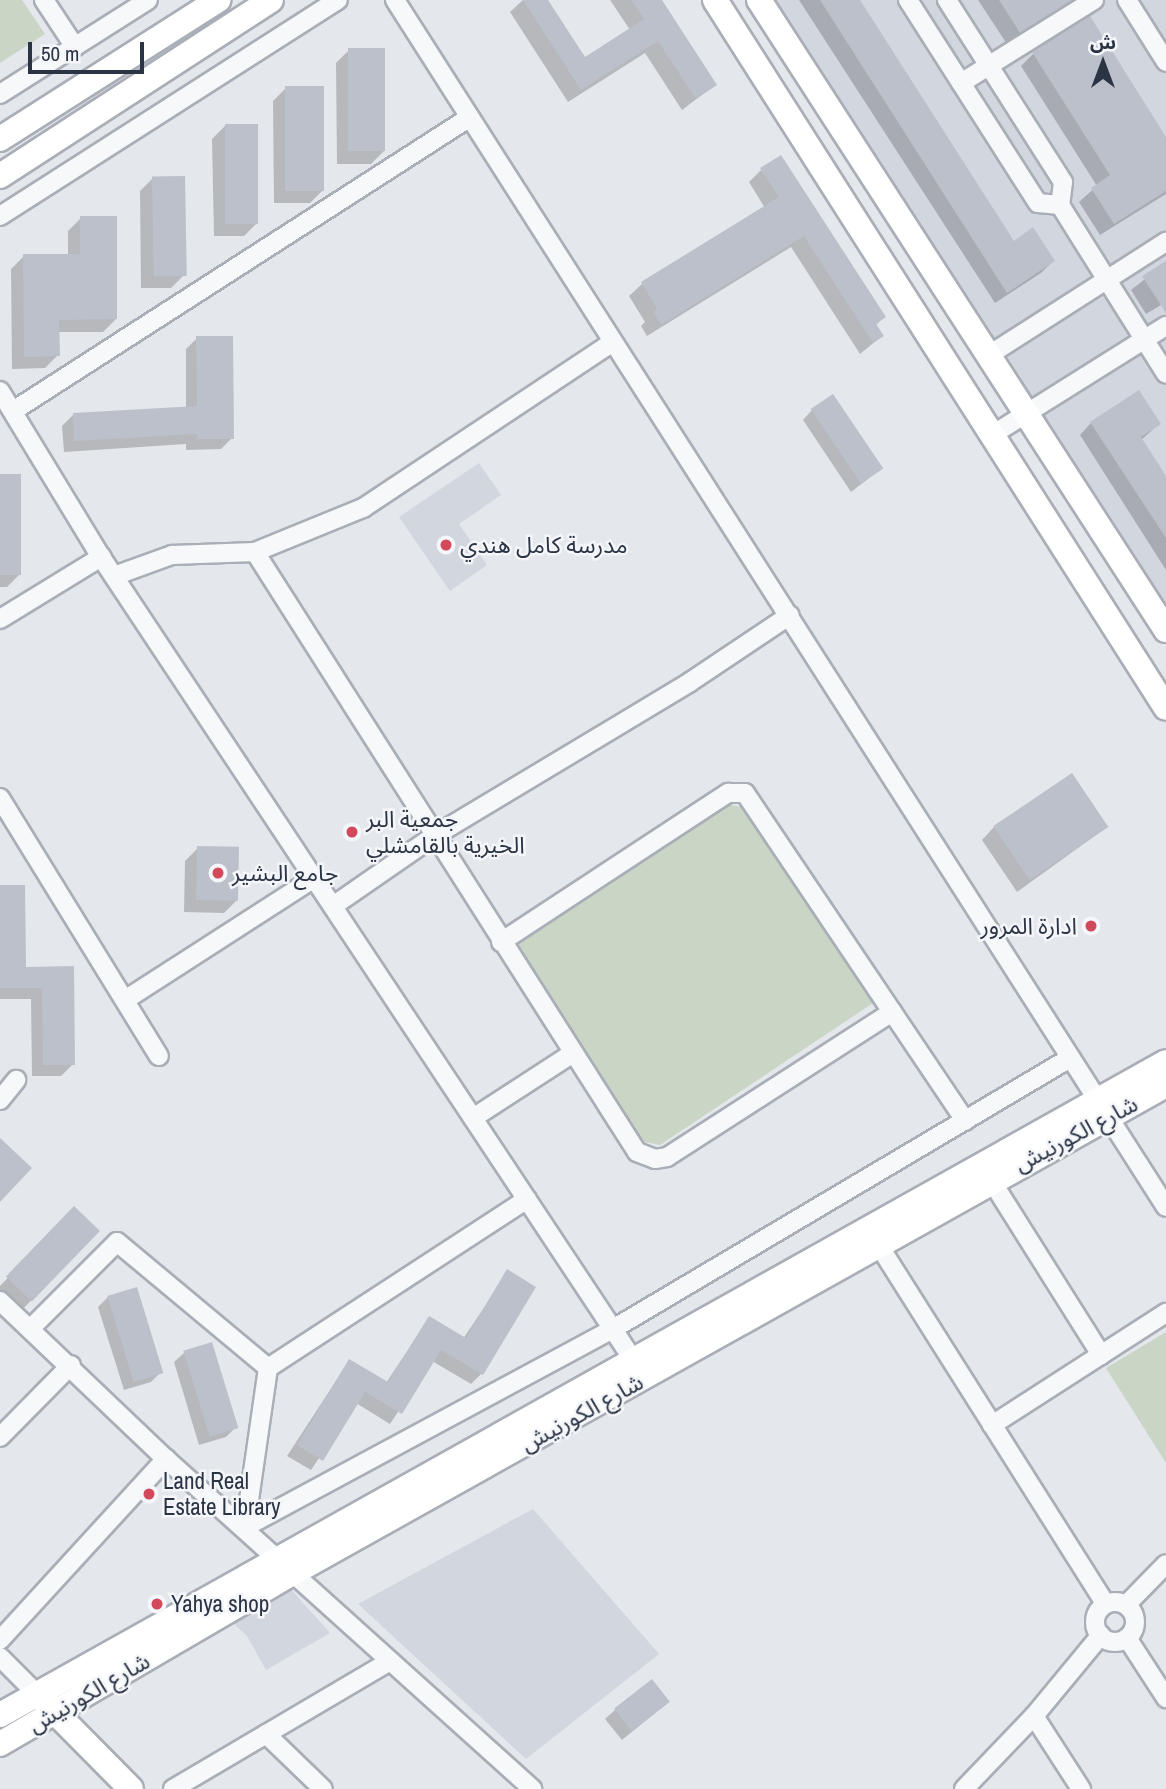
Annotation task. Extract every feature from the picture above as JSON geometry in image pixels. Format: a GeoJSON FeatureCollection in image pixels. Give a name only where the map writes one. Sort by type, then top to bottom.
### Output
{"type":"FeatureCollection","features":[{"type":"Feature","properties":{"kind":"street"},"geometry":{"type":"LineString","coordinates":[[44,0],[75,47]]}},
{"type":"Feature","properties":{"kind":"street"},"geometry":{"type":"LineString","coordinates":[[0,94],[148,0]]}},
{"type":"Feature","properties":{"kind":"street"},"geometry":{"type":"LineString","coordinates":[[0,139],[218,0]]}},
{"type":"Feature","properties":{"kind":"street"},"geometry":{"type":"LineString","coordinates":[[0,176],[271,0]]}},
{"type":"Feature","properties":{"kind":"street"},"geometry":{"type":"LineString","coordinates":[[0,216],[338,0]]}},
{"type":"Feature","properties":{"kind":"street"},"geometry":{"type":"LineString","coordinates":[[395,0],[1166,1207]]}},
{"type":"Feature","properties":{"kind":"street"},"geometry":{"type":"LineString","coordinates":[[715,0],[1166,708]]}},
{"type":"Feature","properties":{"kind":"street"},"geometry":{"type":"LineString","coordinates":[[759,0],[1166,630]]}},
{"type":"Feature","properties":{"kind":"street"},"geometry":{"type":"LineString","coordinates":[[908,0],[1038,203],[1060,205]]}},
{"type":"Feature","properties":{"kind":"street"},"geometry":{"type":"LineString","coordinates":[[947,0],[1063,182],[1060,205],[1166,374]]}},
{"type":"Feature","properties":{"kind":"street"},"geometry":{"type":"LineString","coordinates":[[961,83],[1094,0]]}},
{"type":"Feature","properties":{"kind":"street"},"geometry":{"type":"LineString","coordinates":[[1127,0],[1166,62]]}},
{"type":"Feature","properties":{"kind":"street"},"geometry":{"type":"LineString","coordinates":[[13,411],[470,117]]}},
{"type":"Feature","properties":{"kind":"street"},"geometry":{"type":"LineString","coordinates":[[989,355],[1166,242]]}},
{"type":"Feature","properties":{"kind":"street"},"geometry":{"type":"LineString","coordinates":[[992,435],[1166,326]]}},
{"type":"Feature","properties":{"kind":"street"},"geometry":{"type":"LineString","coordinates":[[114,576],[172,555],[255,552],[363,508],[613,342]]}},
{"type":"Feature","properties":{"kind":"street"},"geometry":{"type":"LineString","coordinates":[[0,391],[101,557],[640,1369]]}},
{"type":"Feature","properties":{"kind":"street"},"geometry":{"type":"LineString","coordinates":[[255,552],[433,836],[637,1152],[655,1159],[667,1157],[892,1013]]}},
{"type":"Feature","properties":{"kind":"street"},"geometry":{"type":"LineString","coordinates":[[0,619],[101,557]]}},
{"type":"Feature","properties":{"kind":"street"},"geometry":{"type":"LineString","coordinates":[[333,906],[433,836],[690,682],[790,615]]}},
{"type":"Feature","properties":{"kind":"street"},"geometry":{"type":"LineString","coordinates":[[502,942],[728,793],[740,791],[753,801],[965,1121]]}},
{"type":"Feature","properties":{"kind":"street"},"geometry":{"type":"LineString","coordinates":[[0,798],[159,1056]]}},
{"type":"Feature","properties":{"kind":"street"},"geometry":{"type":"LineString","coordinates":[[125,1000],[314,878]]}},
{"type":"Feature","properties":{"kind":"street"},"geometry":{"type":"LineString","coordinates":[[473,1118],[573,1054]]}},
{"type":"Feature","properties":{"kind":"street"},"geometry":{"type":"LineString","coordinates":[[245,1527],[613,1329],[1070,1058]]}},
{"type":"Feature","properties":{"kind":"street","name":"شارع الكورنيش"},"geometry":{"type":"LineString","coordinates":[[640,1369],[878,1244],[991,1180],[1102,1109],[1166,1062]]}},
{"type":"Feature","properties":{"kind":"street"},"geometry":{"type":"LineString","coordinates":[[0,1100],[16,1080]]}},
{"type":"Feature","properties":{"kind":"street","name":"شارع الكورنيش"},"geometry":{"type":"LineString","coordinates":[[0,1715],[285,1566],[1102,1109],[1166,1085]]}},
{"type":"Feature","properties":{"kind":"street"},"geometry":{"type":"LineString","coordinates":[[991,1180],[1101,1354]]}},
{"type":"Feature","properties":{"kind":"street"},"geometry":{"type":"LineString","coordinates":[[245,1527],[268,1368],[527,1199]]}},
{"type":"Feature","properties":{"kind":"street"},"geometry":{"type":"LineString","coordinates":[[30,1329],[117,1242],[268,1368]]}},
{"type":"Feature","properties":{"kind":"street"},"geometry":{"type":"LineString","coordinates":[[878,1244],[1106,1604]]}},
{"type":"Feature","properties":{"kind":"street"},"geometry":{"type":"LineString","coordinates":[[0,1301],[71,1364],[166,1459],[245,1527],[532,1789]]}},
{"type":"Feature","properties":{"kind":"street"},"geometry":{"type":"LineString","coordinates":[[992,1425],[1166,1313]]}},
{"type":"Feature","properties":{"kind":"street"},"geometry":{"type":"LineString","coordinates":[[0,1437],[71,1364]]}},
{"type":"Feature","properties":{"kind":"street"},"geometry":{"type":"LineString","coordinates":[[0,1640],[166,1459]]}},
{"type":"Feature","properties":{"kind":"street"},"geometry":{"type":"LineString","coordinates":[[1106,1604],[1126,1605],[1166,1564]]}},
{"type":"Feature","properties":{"kind":"street","name":"شارع الكورنيش"},"geometry":{"type":"LineString","coordinates":[[0,1744],[55,1713],[285,1566]]}},
{"type":"Feature","properties":{"kind":"street"},"geometry":{"type":"LineString","coordinates":[[1106,1604],[1095,1620],[1101,1635],[1115,1642],[1127,1638],[1135,1621],[1126,1605]]}},
{"type":"Feature","properties":{"kind":"street"},"geometry":{"type":"LineString","coordinates":[[964,1789],[1034,1716],[1101,1635]]}},
{"type":"Feature","properties":{"kind":"street"},"geometry":{"type":"LineString","coordinates":[[1127,1638],[1166,1698]]}},
{"type":"Feature","properties":{"kind":"street"},"geometry":{"type":"LineString","coordinates":[[0,1657],[131,1789]]}},
{"type":"Feature","properties":{"kind":"street"},"geometry":{"type":"LineString","coordinates":[[173,1789],[390,1661]]}},
{"type":"Feature","properties":{"kind":"street"},"geometry":{"type":"LineString","coordinates":[[1034,1716],[1081,1789]]}},
{"type":"Feature","properties":{"kind":"street"},"geometry":{"type":"LineString","coordinates":[[266,1734],[323,1789]]}},
{"type":"Feature","properties":{"kind":"shaded area"},"geometry":{"type":"Polygon","coordinates":[[[774,0],[1166,0],[1166,607],[774,0]]]}},
{"type":"Feature","properties":{"kind":"shaded area","name":"مدرسة كامل هندي"},"geometry":{"type":"Polygon","coordinates":[[[479,463],[501,495],[459,524],[487,565],[450,591],[399,517],[479,463]]]}},
{"type":"Feature","properties":{"kind":"shaded area"},"geometry":{"type":"Polygon","coordinates":[[[533,1509],[659,1654],[526,1759],[358,1604],[533,1509]]]}},
{"type":"Feature","properties":{"kind":"shaded area"},"geometry":{"type":"Polygon","coordinates":[[[289,1587],[330,1633],[266,1670],[247,1636],[231,1621],[289,1587]]]}},
{"type":"Feature","properties":{"kind":"green space"},"geometry":{"type":"Polygon","coordinates":[[[0,0],[22,0],[45,34],[0,63],[0,0]]]}},
{"type":"Feature","properties":{"kind":"green space"},"geometry":{"type":"Polygon","coordinates":[[[723,803],[745,808],[873,1003],[660,1145],[641,1141],[514,938],[723,803]]]}},
{"type":"Feature","properties":{"kind":"green space"},"geometry":{"type":"Polygon","coordinates":[[[1166,1332],[1166,1463],[1106,1368],[1166,1332]]]}},
{"type":"Feature","properties":{"kind":"building"},"geometry":{"type":"Polygon","coordinates":[[[523,0],[548,0],[585,57],[644,19],[631,0],[662,0],[717,85],[696,99],[658,41],[581,90],[523,0]]]}},
{"type":"Feature","properties":{"kind":"building"},"geometry":{"type":"Polygon","coordinates":[[[820,0],[860,0],[1014,241],[1033,227],[1055,261],[1007,293],[820,0]]]}},
{"type":"Feature","properties":{"kind":"building"},"geometry":{"type":"Polygon","coordinates":[[[999,0],[1073,0],[1020,33],[999,0]]]}},
{"type":"Feature","properties":{"kind":"building"},"geometry":{"type":"Polygon","coordinates":[[[1090,16],[1166,137],[1166,191],[1114,224],[1091,188],[1110,175],[1032,52],[1090,16]]]}},
{"type":"Feature","properties":{"kind":"building"},"geometry":{"type":"Polygon","coordinates":[[[348,48],[385,48],[385,151],[348,151],[348,48]]]}},
{"type":"Feature","properties":{"kind":"building"},"geometry":{"type":"Polygon","coordinates":[[[285,86],[324,86],[324,191],[285,191],[285,86]]]}},
{"type":"Feature","properties":{"kind":"building"},"geometry":{"type":"Polygon","coordinates":[[[225,124],[258,124],[258,224],[225,224],[225,124]]]}},
{"type":"Feature","properties":{"kind":"building"},"geometry":{"type":"Polygon","coordinates":[[[781,155],[886,317],[876,324],[884,336],[873,343],[804,236],[661,325],[653,312],[657,309],[641,282],[779,197],[760,168],[781,155]]]}},
{"type":"Feature","properties":{"kind":"building"},"geometry":{"type":"Polygon","coordinates":[[[185,176],[187,276],[154,277],[152,177],[185,176]]]}},
{"type":"Feature","properties":{"kind":"building"},"geometry":{"type":"Polygon","coordinates":[[[80,216],[117,216],[117,319],[59,320],[60,356],[24,357],[23,254],[80,254],[80,216]]]}},
{"type":"Feature","properties":{"kind":"building"},"geometry":{"type":"Polygon","coordinates":[[[1166,261],[1166,313],[1142,276],[1166,261]]]}},
{"type":"Feature","properties":{"kind":"building"},"geometry":{"type":"Polygon","coordinates":[[[196,336],[233,336],[234,439],[197,439],[197,434],[74,441],[73,413],[197,406],[196,336]]]}},
{"type":"Feature","properties":{"kind":"building"},"geometry":{"type":"Polygon","coordinates":[[[1139,390],[1161,424],[1141,437],[1166,476],[1166,538],[1090,422],[1139,390]]]}},
{"type":"Feature","properties":{"kind":"building"},"geometry":{"type":"Polygon","coordinates":[[[833,394],[883,469],[861,484],[811,409],[833,394]]]}},
{"type":"Feature","properties":{"kind":"building"},"geometry":{"type":"Polygon","coordinates":[[[0,474],[21,474],[21,575],[0,575],[0,474]]]}},
{"type":"Feature","properties":{"kind":"building"},"geometry":{"type":"Polygon","coordinates":[[[1072,773],[1108,827],[1030,880],[993,826],[1072,773]]]}},
{"type":"Feature","properties":{"kind":"building","name":"جامع البشير"},"geometry":{"type":"Polygon","coordinates":[[[197,846],[239,847],[238,901],[196,900],[197,846]]]}},
{"type":"Feature","properties":{"kind":"building"},"geometry":{"type":"Polygon","coordinates":[[[0,885],[25,885],[26,967],[74,966],[75,1065],[43,1065],[42,988],[0,988],[0,885]]]}},
{"type":"Feature","properties":{"kind":"building"},"geometry":{"type":"Polygon","coordinates":[[[0,1138],[32,1168],[0,1202],[0,1138]]]}},
{"type":"Feature","properties":{"kind":"building"},"geometry":{"type":"Polygon","coordinates":[[[74,1206],[100,1231],[32,1302],[6,1276],[74,1206]]]}},
{"type":"Feature","properties":{"kind":"building"},"geometry":{"type":"Polygon","coordinates":[[[507,1269],[536,1287],[483,1375],[441,1350],[402,1414],[365,1392],[323,1461],[297,1445],[349,1359],[388,1382],[429,1316],[466,1338],[507,1269]]]}},
{"type":"Feature","properties":{"kind":"building"},"geometry":{"type":"Polygon","coordinates":[[[137,1287],[163,1373],[134,1382],[107,1296],[137,1287]]]}},
{"type":"Feature","properties":{"kind":"building"},"geometry":{"type":"Polygon","coordinates":[[[212,1342],[238,1428],[210,1437],[183,1351],[212,1342]]]}},
{"type":"Feature","properties":{"kind":"building"},"geometry":{"type":"Polygon","coordinates":[[[652,1679],[670,1702],[632,1731],[614,1709],[652,1679]]]}},
{"type":"Feature","properties":{"kind":"place","name":"مدرسة كامل هندي"},"geometry":{"type":"Point","coordinates":[446,545]}},
{"type":"Feature","properties":{"kind":"place","name":"جمعية البر الخيرية بالقامشلي"},"geometry":{"type":"Point","coordinates":[352,832]}},
{"type":"Feature","properties":{"kind":"place","name":"جامع البشير"},"geometry":{"type":"Point","coordinates":[218,873]}},
{"type":"Feature","properties":{"kind":"place","name":"ادارة المرور"},"geometry":{"type":"Point","coordinates":[1091,926]}},
{"type":"Feature","properties":{"kind":"place","name":"Land Real Estate Library"},"geometry":{"type":"Point","coordinates":[149,1494]}},
{"type":"Feature","properties":{"kind":"place","name":"Yahya shop"},"geometry":{"type":"Point","coordinates":[157,1604]}}]}
